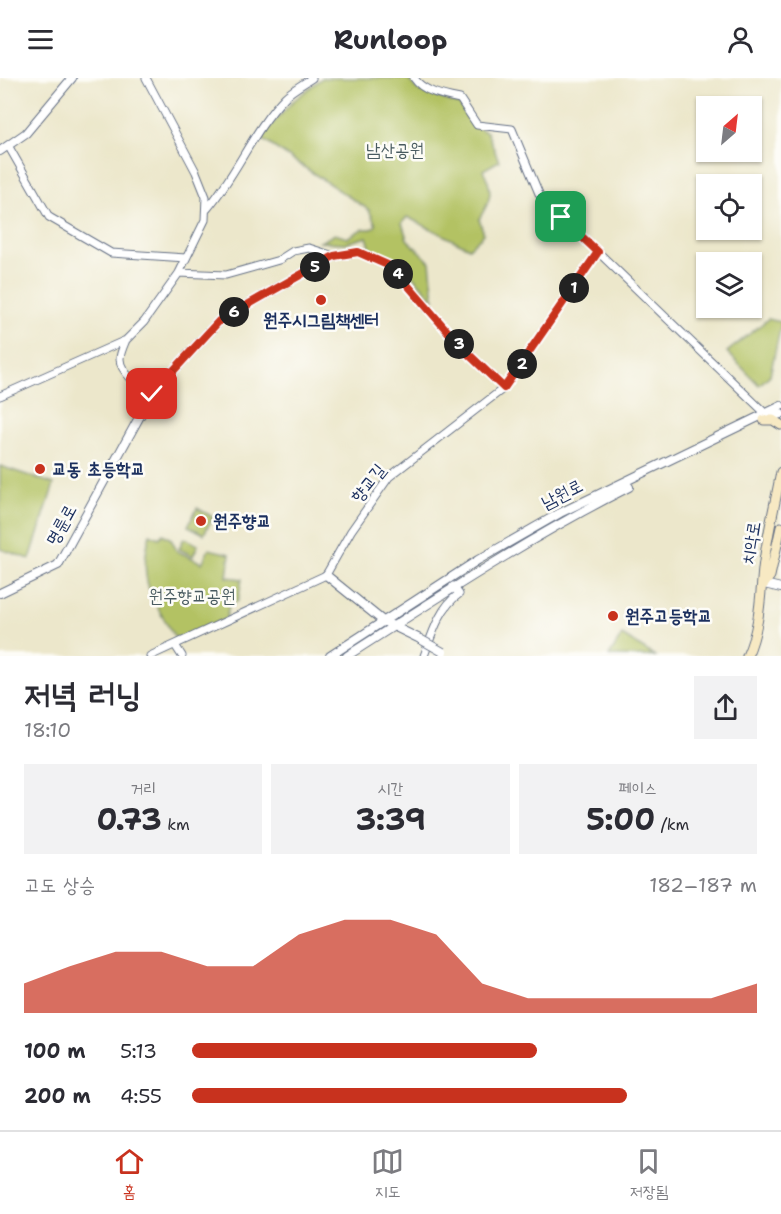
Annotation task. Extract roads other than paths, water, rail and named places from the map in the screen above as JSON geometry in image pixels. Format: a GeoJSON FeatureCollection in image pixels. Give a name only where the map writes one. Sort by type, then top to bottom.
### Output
{"type":"FeatureCollection","features":[{"type":"Feature","properties":{"kind":"main road"},"geometry":{"type":"LineString","coordinates":[[764,416],[781,425]]}},
{"type":"Feature","properties":{"kind":"main road","name":"치악로"},"geometry":{"type":"LineString","coordinates":[[747,656],[757,624],[764,584],[764,565],[781,472]]}},
{"type":"Feature","properties":{"kind":"main road","name":"치악로"},"geometry":{"type":"LineString","coordinates":[[764,584],[771,576],[781,527]]}},
{"type":"Feature","properties":{"kind":"street"},"geometry":{"type":"LineString","coordinates":[[72,78],[45,114],[4,149],[49,217],[111,253],[186,258]]}},
{"type":"Feature","properties":{"kind":"street"},"geometry":{"type":"LineString","coordinates":[[0,396],[126,340],[144,322],[179,273],[205,220],[206,196],[196,172],[146,78]]}},
{"type":"Feature","properties":{"kind":"street"},"geometry":{"type":"LineString","coordinates":[[207,209],[221,193],[259,129],[286,96],[312,78]]}},
{"type":"Feature","properties":{"kind":"street"},"geometry":{"type":"LineString","coordinates":[[414,78],[417,84],[440,94],[460,99],[477,124],[512,129],[535,189],[764,416]]}},
{"type":"Feature","properties":{"kind":"street"},"geometry":{"type":"LineString","coordinates":[[179,273],[226,275],[279,260],[293,251],[309,248],[334,256],[358,252],[392,267],[462,348],[504,388]]}},
{"type":"Feature","properties":{"kind":"street","name":"향교길"},"geometry":{"type":"LineString","coordinates":[[326,575],[351,531],[389,477],[504,388],[598,252]]}},
{"type":"Feature","properties":{"kind":"street","name":"명륜로"},"geometry":{"type":"LineString","coordinates":[[0,593],[58,565],[152,394],[219,321],[334,256]]}},
{"type":"Feature","properties":{"kind":"street"},"geometry":{"type":"LineString","coordinates":[[126,340],[120,358],[123,368],[141,389],[152,394]]}},
{"type":"Feature","properties":{"kind":"street"},"geometry":{"type":"LineString","coordinates":[[764,416],[781,399]]}},
{"type":"Feature","properties":{"kind":"street"},"geometry":{"type":"LineString","coordinates":[[764,416],[781,406]]}},
{"type":"Feature","properties":{"kind":"street","name":"남원로"},"geometry":{"type":"LineString","coordinates":[[330,656],[478,560],[560,513],[764,416],[781,414]]}},
{"type":"Feature","properties":{"kind":"street","name":"남원로"},"geometry":{"type":"LineString","coordinates":[[346,656],[453,586],[562,521],[764,416]]}},
{"type":"Feature","properties":{"kind":"street"},"geometry":{"type":"LineString","coordinates":[[150,656],[326,575],[383,621],[446,654]]}},
{"type":"Feature","properties":{"kind":"street"},"geometry":{"type":"LineString","coordinates":[[764,584],[781,588]]}},
{"type":"Feature","properties":{"kind":"street"},"geometry":{"type":"LineString","coordinates":[[424,656],[434,629],[450,601],[459,594],[453,586]]}},
{"type":"Feature","properties":{"kind":"street"},"geometry":{"type":"LineString","coordinates":[[175,645],[182,656]]}},
{"type":"Feature","properties":{"kind":"place","name":"원주시그림책센터"},"geometry":{"type":"Point","coordinates":[321,300]}},
{"type":"Feature","properties":{"kind":"place","name":"교동 초등학교"},"geometry":{"type":"Point","coordinates":[40,469]}},
{"type":"Feature","properties":{"kind":"place","name":"원주향교"},"geometry":{"type":"Point","coordinates":[201,521]}},
{"type":"Feature","properties":{"kind":"place","name":"원주고등학교"},"geometry":{"type":"Point","coordinates":[613,616]}},
{"type":"Feature","properties":{"kind":"park label","name":"남산공원"},"geometry":{"type":"Point","coordinates":[395,150]}},
{"type":"Feature","properties":{"kind":"park label","name":"원주향교공원"},"geometry":{"type":"Point","coordinates":[192,596]}}]}
